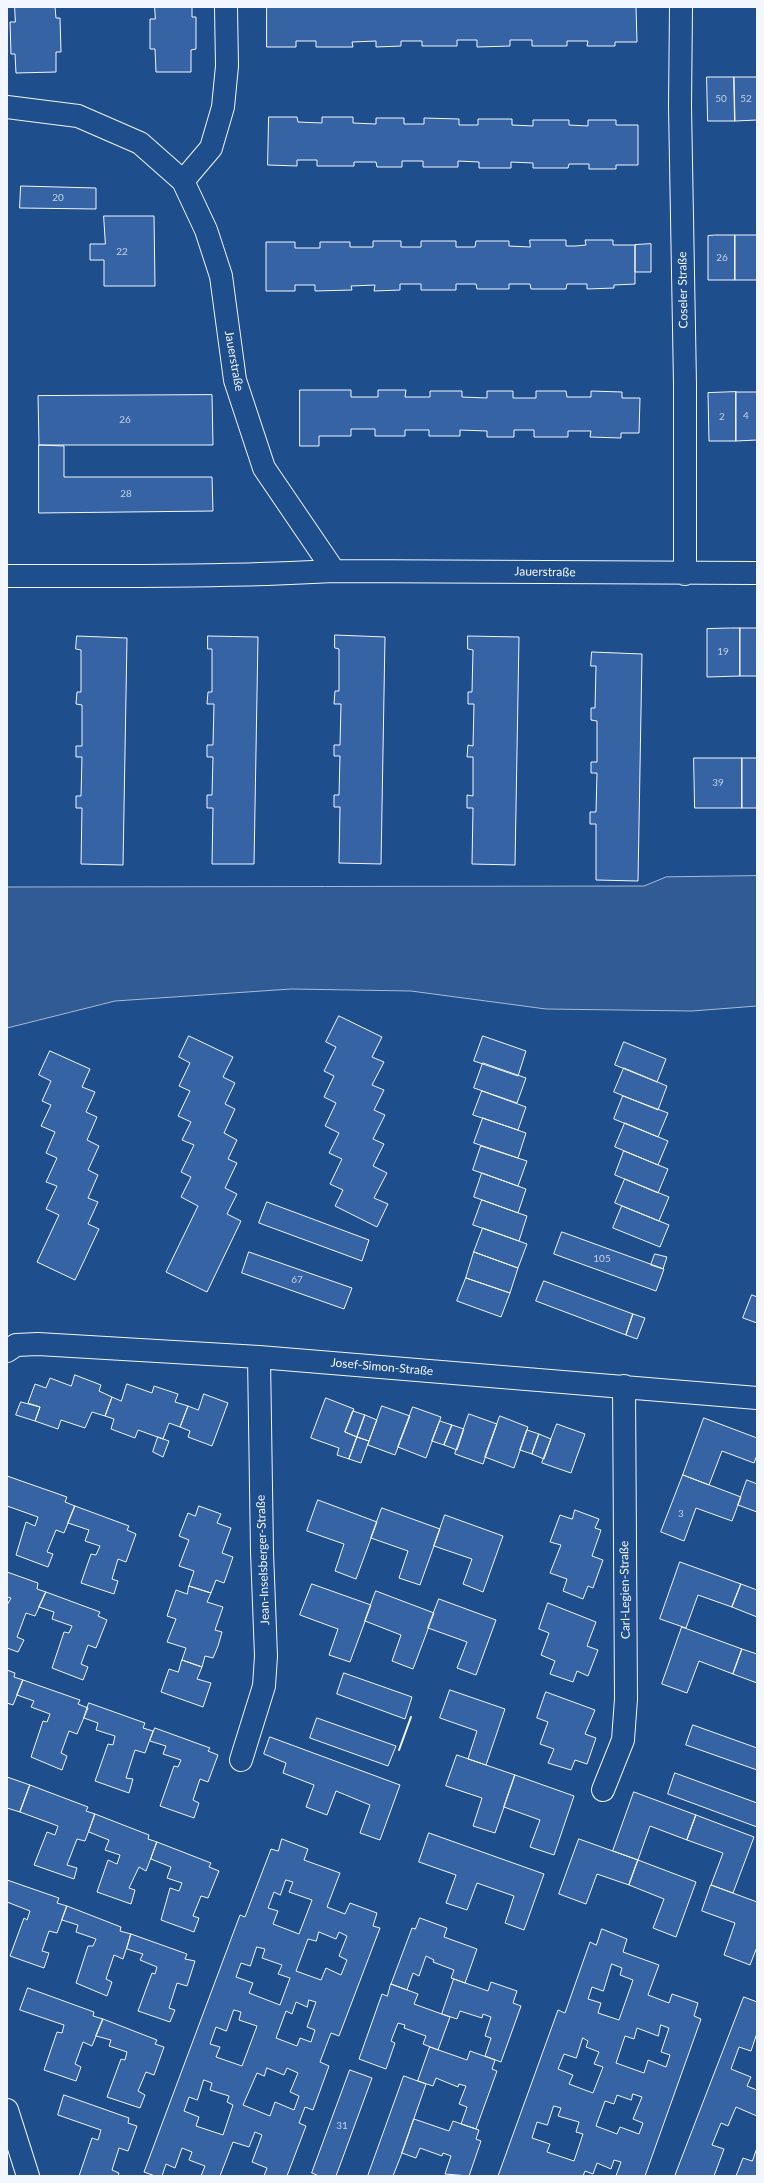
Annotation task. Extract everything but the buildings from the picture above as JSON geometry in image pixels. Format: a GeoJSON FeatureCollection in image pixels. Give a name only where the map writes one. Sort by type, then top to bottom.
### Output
{"type":"FeatureCollection","features":[{"type":"Feature","properties":{"kind":"street"},"geometry":{"type":"LineString","coordinates":[[183,181],[211,148],[223,107],[228,66],[226,7]]}},
{"type":"Feature","properties":{"kind":"street","name":"Coseler Straße"},"geometry":{"type":"LineString","coordinates":[[681,7],[680,99],[685,384],[685,574]]}},
{"type":"Feature","properties":{"kind":"street","name":"Jauerstraße"},"geometry":{"type":"LineString","coordinates":[[7,107],[78,116],[140,143],[183,181],[206,230],[221,276],[235,380],[264,468],[334,571]]}},
{"type":"Feature","properties":{"kind":"street","name":"Jauerstraße"},"geometry":{"type":"LineString","coordinates":[[7,576],[170,576],[334,571],[685,574],[757,573]]}},
{"type":"Feature","properties":{"kind":"street","name":"Josef-Simon-Straße"},"geometry":{"type":"LineString","coordinates":[[7,1351],[16,1345],[38,1344],[259,1357],[757,1398]]}},
{"type":"Feature","properties":{"kind":"street","name":"Jean-Inselsberger-Straße"},"geometry":{"type":"LineString","coordinates":[[241,1760],[264,1686],[266,1656],[262,1552],[259,1357]]}},
{"type":"Feature","properties":{"kind":"street","name":"Carl-Legien-Straße"},"geometry":{"type":"LineString","coordinates":[[603,1790],[623,1740],[626,1699],[624,1386]]}},
{"type":"Feature","properties":{"kind":"street"},"geometry":{"type":"LineString","coordinates":[[7,2110],[28,2176]]}},
{"type":"Feature","properties":{"kind":"shaded area"},"geometry":{"type":"Polygon","coordinates":[[[757,876],[757,1006],[692,1011],[546,1009],[411,991],[291,989],[115,1001],[7,1028],[7,887],[644,886],[666,877],[757,876]]]}},
{"type":"Feature","properties":{"kind":"wall"},"geometry":{"type":"LineString","coordinates":[[399,1750],[411,1717]]}}]}
